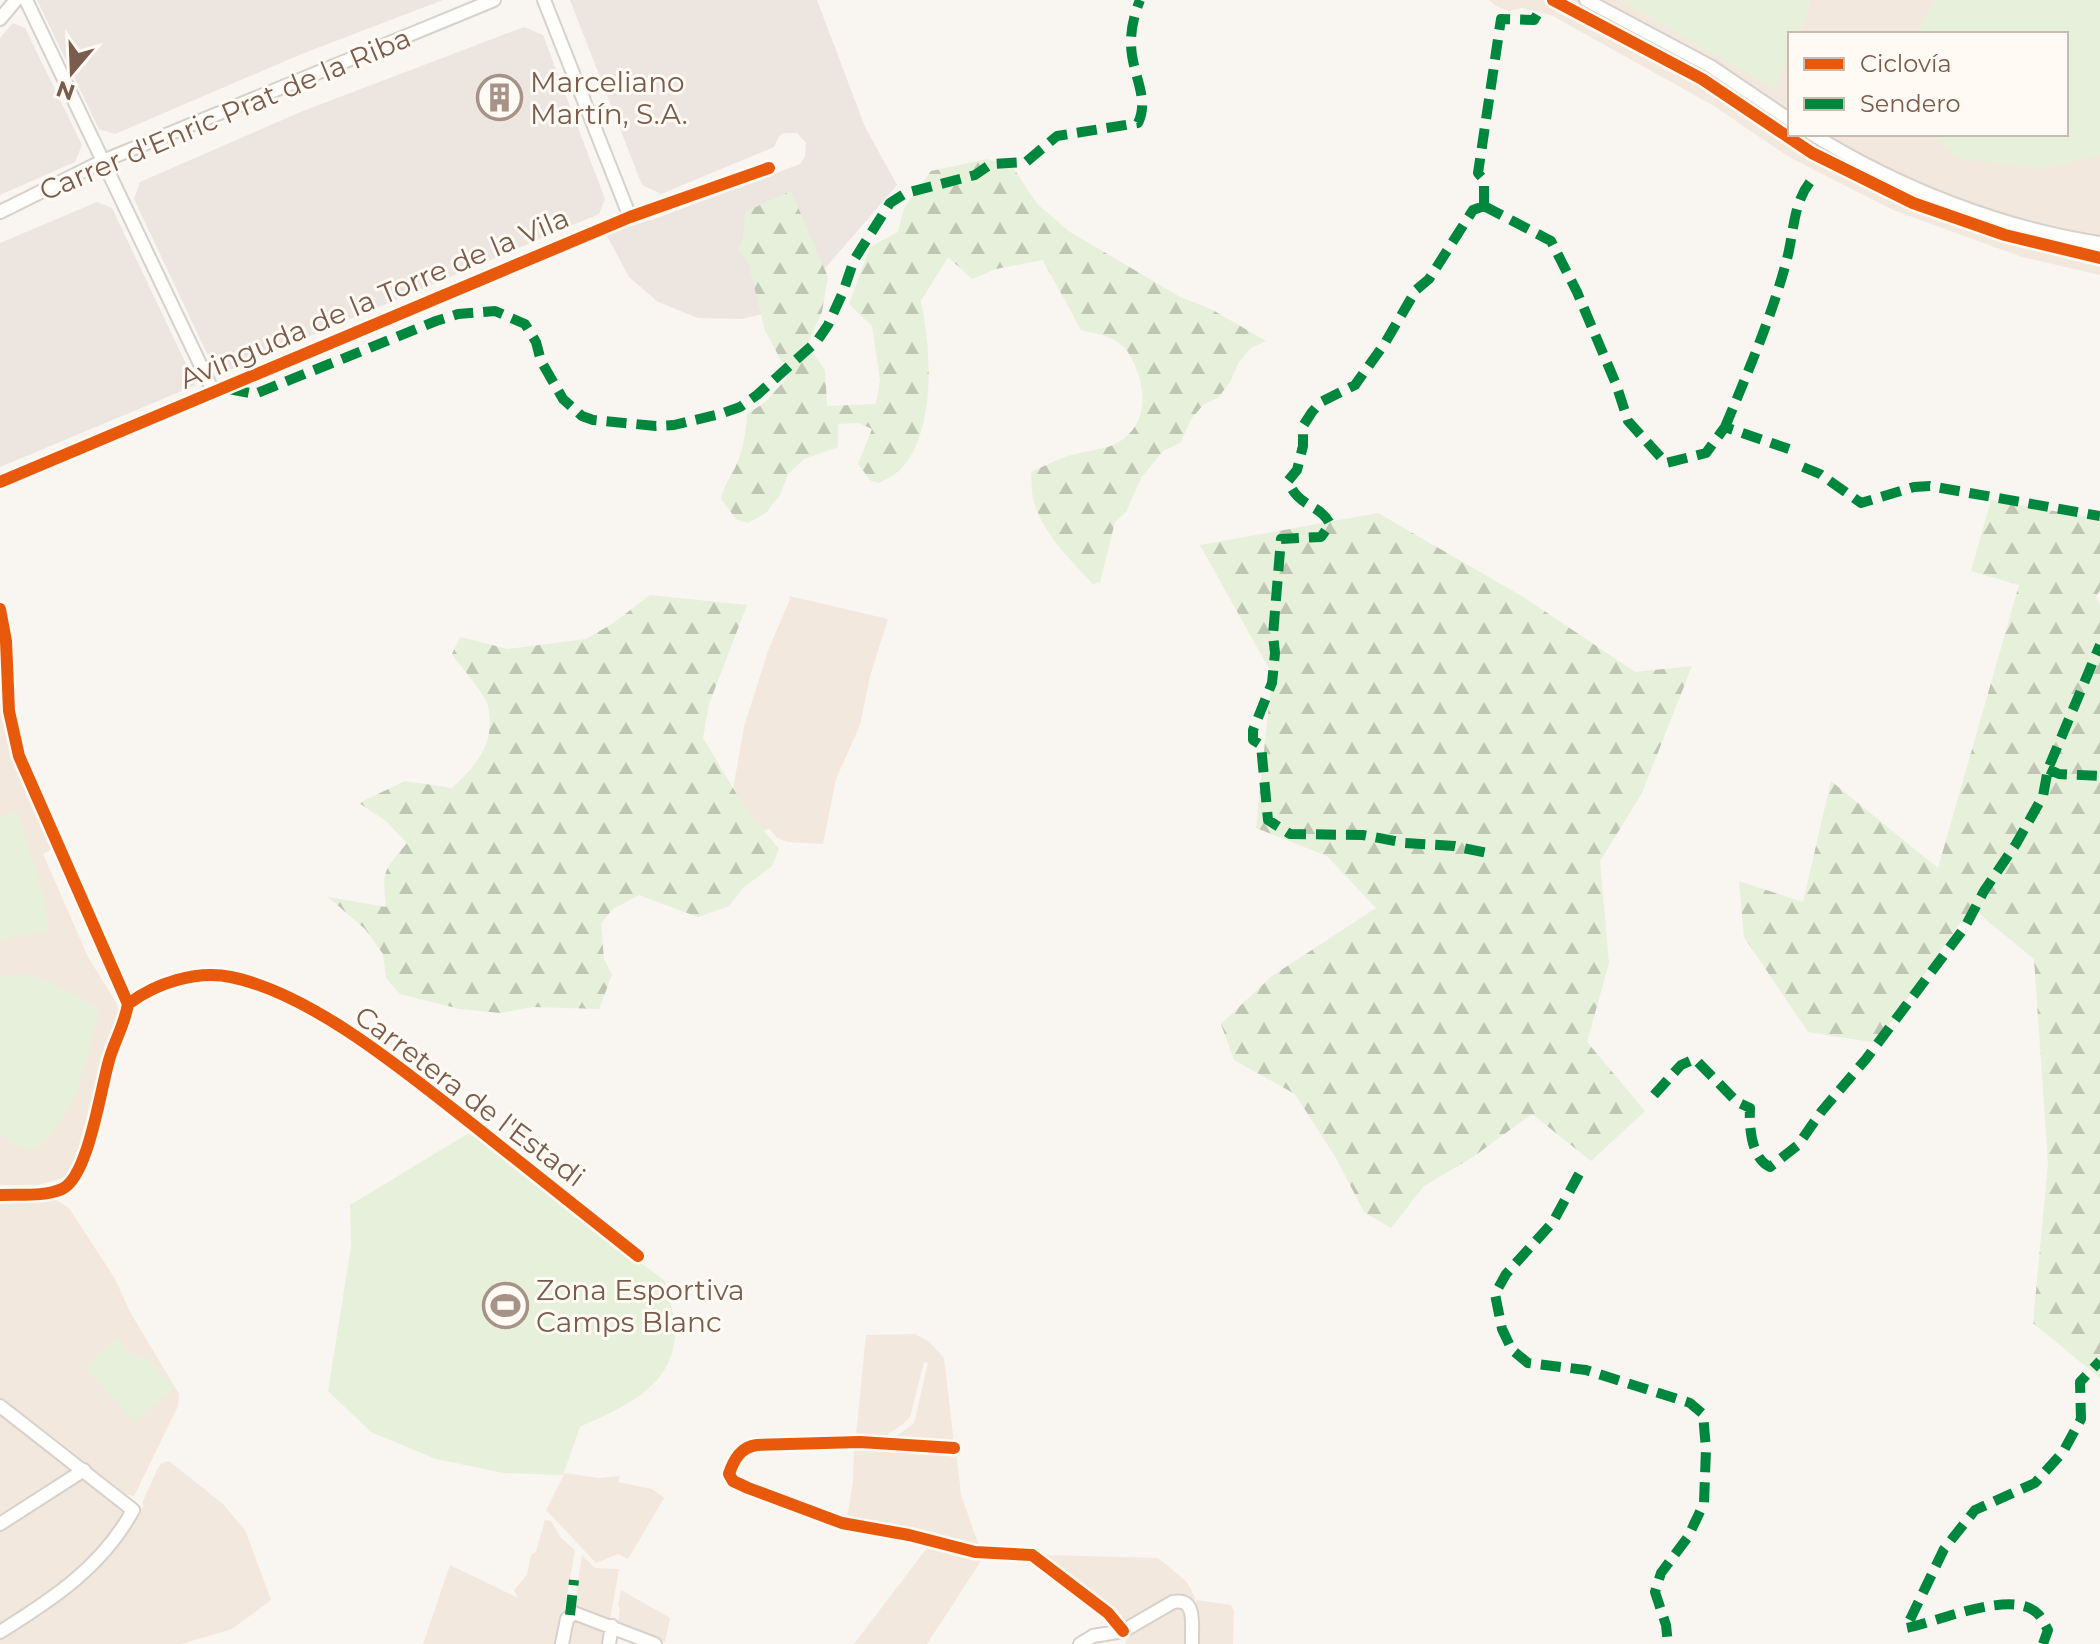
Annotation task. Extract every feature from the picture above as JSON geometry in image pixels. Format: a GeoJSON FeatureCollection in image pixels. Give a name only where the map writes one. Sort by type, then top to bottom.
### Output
{"type":"FeatureCollection","features":[{"type":"Feature","properties":{"kind":"street"},"geometry":{"type":"LineString","coordinates":[[0,19],[16,0]]}},
{"type":"Feature","properties":{"kind":"street"},"geometry":{"type":"LineString","coordinates":[[26,0],[213,391]]}},
{"type":"Feature","properties":{"kind":"street","name":"Carrer d'Enric Prat de la Riba"},"geometry":{"type":"LineString","coordinates":[[0,212],[103,161],[494,0]]}},
{"type":"Feature","properties":{"kind":"street"},"geometry":{"type":"LineString","coordinates":[[544,0],[630,217]]}},
{"type":"Feature","properties":{"kind":"street"},"geometry":{"type":"LineString","coordinates":[[1553,0],[1702,79],[1812,153],[1913,203],[2005,235],[2100,258]]}},
{"type":"Feature","properties":{"kind":"street"},"geometry":{"type":"LineString","coordinates":[[1586,0],[1710,66],[1788,119]]}},
{"type":"Feature","properties":{"kind":"street"},"geometry":{"type":"LineString","coordinates":[[1816,136],[1888,175],[1967,209],[2100,243]]}},
{"type":"Feature","properties":{"kind":"street","name":"Avinguda de la Torre de la Vila"},"geometry":{"type":"LineString","coordinates":[[0,482],[630,217],[769,168]]}},
{"type":"Feature","properties":{"kind":"street"},"geometry":{"type":"LineString","coordinates":[[0,609],[6,641],[9,711],[19,756],[128,1004],[75,1178],[64,1189],[0,1195]]}},
{"type":"Feature","properties":{"kind":"street","name":"Carretera de l'Estadi"},"geometry":{"type":"LineString","coordinates":[[128,1004],[150,989],[200,976],[230,977],[279,993],[310,1008],[418,1081],[638,1256]]}},
{"type":"Feature","properties":{"kind":"street"},"geometry":{"type":"LineString","coordinates":[[0,1406],[133,1510],[122,1531],[100,1559],[52,1599],[0,1632]]}},
{"type":"Feature","properties":{"kind":"street"},"geometry":{"type":"LineString","coordinates":[[954,1448],[860,1442],[757,1445],[737,1455],[729,1474],[733,1481],[748,1488],[842,1523],[909,1535],[975,1552],[1032,1555],[1108,1613],[1122,1638]]}},
{"type":"Feature","properties":{"kind":"street"},"geometry":{"type":"LineString","coordinates":[[0,1524],[84,1470]]}},
{"type":"Feature","properties":{"kind":"street"},"geometry":{"type":"LineString","coordinates":[[1080,1644],[1093,1636],[1122,1638],[1173,1602],[1181,1600],[1191,1609],[1192,1644]]}},
{"type":"Feature","properties":{"kind":"street"},"geometry":{"type":"LineString","coordinates":[[562,1644],[570,1615],[580,1614],[655,1644]]}},
{"type":"Feature","properties":{"kind":"street"},"geometry":{"type":"LineString","coordinates":[[609,1644],[612,1626]]}},
{"type":"Feature","properties":{"kind":"shaded area"},"geometry":{"type":"Polygon","coordinates":[[[37,0],[443,0],[304,53],[115,134],[99,129],[37,0]]]}},
{"type":"Feature","properties":{"kind":"shaded area"},"geometry":{"type":"Polygon","coordinates":[[[570,0],[817,0],[865,127],[897,185],[808,288],[763,314],[742,319],[698,318],[658,302],[629,277],[606,234],[800,164],[805,157],[806,143],[797,133],[784,133],[774,147],[661,194],[642,185],[570,0]]]}},
{"type":"Feature","properties":{"kind":"shaded area"},"geometry":{"type":"Polygon","coordinates":[[[1489,0],[1620,0],[1775,88],[1788,58],[1788,136],[2068,136],[2068,32],[1799,32],[1809,0],[2100,0],[2100,275],[2022,257],[1893,210],[1789,157],[1714,106],[1551,15],[1522,8],[1509,11],[1489,0]]]}},
{"type":"Feature","properties":{"kind":"shaded area"},"geometry":{"type":"Polygon","coordinates":[[[13,23],[25,28],[82,145],[75,162],[0,195],[0,38],[13,23]]]}},
{"type":"Feature","properties":{"kind":"shaded area"},"geometry":{"type":"Polygon","coordinates":[[[524,27],[543,35],[605,199],[599,214],[230,370],[212,364],[134,199],[140,182],[303,111],[524,27]]]}},
{"type":"Feature","properties":{"kind":"shaded area"},"geometry":{"type":"Polygon","coordinates":[[[97,202],[112,208],[196,385],[0,467],[0,243],[97,202]]]}},
{"type":"Feature","properties":{"kind":"shaded area"},"geometry":{"type":"Polygon","coordinates":[[[789,596],[888,619],[870,676],[860,725],[836,779],[823,844],[788,842],[777,838],[770,829],[755,832],[729,812],[744,727],[789,596]]]}},
{"type":"Feature","properties":{"kind":"shaded area"},"geometry":{"type":"Polygon","coordinates":[[[0,660],[2,710],[9,745],[52,849],[43,854],[88,957],[118,1010],[74,1163],[63,1178],[37,1185],[0,1185],[0,660]]]}},
{"type":"Feature","properties":{"kind":"shaded area"},"geometry":{"type":"Polygon","coordinates":[[[55,1199],[69,1208],[115,1279],[130,1312],[179,1394],[178,1406],[134,1496],[125,1494],[0,1402],[0,1204],[55,1199]]]}},
{"type":"Feature","properties":{"kind":"shaded area"},"geometry":{"type":"Polygon","coordinates":[[[915,1334],[928,1341],[944,1358],[954,1444],[893,1439],[914,1423],[928,1363],[924,1362],[910,1417],[885,1436],[856,1435],[866,1335],[915,1334]]]}},
{"type":"Feature","properties":{"kind":"shaded area"},"geometry":{"type":"Polygon","coordinates":[[[0,1413],[74,1472],[0,1518],[0,1413]]]}},
{"type":"Feature","properties":{"kind":"shaded area"},"geometry":{"type":"Polygon","coordinates":[[[854,1447],[956,1450],[961,1495],[979,1546],[918,1531],[847,1519],[854,1447]]]}},
{"type":"Feature","properties":{"kind":"shaded area"},"geometry":{"type":"Polygon","coordinates":[[[169,1461],[223,1504],[245,1530],[271,1600],[232,1629],[181,1644],[0,1644],[0,1639],[81,1582],[113,1551],[144,1505],[142,1503],[161,1463],[169,1461]]]}},
{"type":"Feature","properties":{"kind":"shaded area"},"geometry":{"type":"Polygon","coordinates":[[[565,1473],[599,1478],[620,1476],[618,1482],[652,1489],[664,1498],[628,1559],[618,1554],[596,1563],[546,1510],[565,1473]]]}},
{"type":"Feature","properties":{"kind":"shaded area"},"geometry":{"type":"Polygon","coordinates":[[[82,1477],[124,1508],[126,1514],[103,1544],[76,1571],[30,1607],[0,1624],[0,1527],[82,1477]]]}},
{"type":"Feature","properties":{"kind":"shaded area"},"geometry":{"type":"Polygon","coordinates":[[[545,1520],[551,1521],[561,1538],[575,1550],[558,1644],[423,1644],[450,1565],[518,1598],[514,1590],[527,1575],[531,1555],[536,1552],[545,1520]]]}},
{"type":"Feature","properties":{"kind":"shaded area"},"geometry":{"type":"Polygon","coordinates":[[[930,1544],[981,1561],[927,1644],[854,1644],[930,1544]]]}},
{"type":"Feature","properties":{"kind":"shaded area"},"geometry":{"type":"Polygon","coordinates":[[[582,1555],[595,1568],[619,1569],[610,1620],[574,1606],[582,1555]]]}},
{"type":"Feature","properties":{"kind":"shaded area"},"geometry":{"type":"Polygon","coordinates":[[[1044,1555],[1158,1558],[1187,1582],[1196,1600],[1182,1594],[1172,1596],[1120,1624],[1044,1555]]]}},
{"type":"Feature","properties":{"kind":"shaded area"},"geometry":{"type":"Polygon","coordinates":[[[621,1590],[670,1618],[665,1642],[618,1623],[621,1590]]]}},
{"type":"Feature","properties":{"kind":"shaded area"},"geometry":{"type":"Polygon","coordinates":[[[1196,1600],[1231,1605],[1234,1611],[1233,1644],[1196,1644],[1196,1600]]]}},
{"type":"Feature","properties":{"kind":"shaded area"},"geometry":{"type":"Polygon","coordinates":[[[1178,1607],[1186,1611],[1186,1644],[1125,1644],[1129,1635],[1178,1607]]]}},
{"type":"Feature","properties":{"kind":"shaded area"},"geometry":{"type":"Polygon","coordinates":[[[576,1619],[608,1631],[606,1644],[567,1644],[571,1623],[576,1619]]]}},
{"type":"Feature","properties":{"kind":"green space"},"geometry":{"type":"Polygon","coordinates":[[[1620,0],[1809,0],[1799,32],[1788,32],[1788,58],[1775,89],[1620,0]]]}},
{"type":"Feature","properties":{"kind":"green space"},"geometry":{"type":"Polygon","coordinates":[[[1935,0],[2100,0],[2100,155],[2041,169],[1957,158],[1934,136],[2068,136],[2068,32],[1918,32],[1935,0]]]}},
{"type":"Feature","properties":{"kind":"green space"},"geometry":{"type":"Polygon","coordinates":[[[987,159],[1012,166],[1037,204],[1070,232],[1180,297],[1211,309],[1266,341],[1251,348],[1218,398],[1204,404],[1192,418],[1180,443],[1163,451],[1141,478],[1126,512],[1115,522],[1100,582],[1093,584],[1045,527],[1034,501],[1031,472],[1065,457],[1119,442],[1139,419],[1142,387],[1130,355],[1119,342],[1081,330],[1043,260],[996,269],[972,279],[948,257],[921,301],[929,365],[926,412],[912,454],[898,472],[879,483],[871,481],[858,464],[872,429],[859,423],[838,424],[838,447],[804,459],[788,474],[780,495],[766,513],[748,523],[736,519],[721,499],[740,455],[747,414],[764,403],[789,376],[765,330],[748,262],[738,251],[743,237],[745,212],[791,191],[828,277],[822,312],[807,345],[825,370],[827,406],[876,404],[880,380],[872,326],[849,304],[870,247],[898,232],[904,208],[931,171],[987,159]]]}},
{"type":"Feature","properties":{"kind":"green space"},"geometry":{"type":"Polygon","coordinates":[[[1991,500],[2100,519],[2100,590],[2096,597],[2100,605],[2100,1378],[2033,1323],[2048,1163],[2034,959],[1971,907],[1877,1043],[1808,1032],[1744,937],[1739,881],[1803,902],[1831,781],[1938,868],[2019,585],[1971,571],[1991,500]]]}},
{"type":"Feature","properties":{"kind":"green space"},"geometry":{"type":"Polygon","coordinates":[[[1378,513],[1525,598],[1635,672],[1692,666],[1642,793],[1600,861],[1609,963],[1587,1042],[1645,1111],[1591,1161],[1532,1114],[1473,1157],[1424,1186],[1391,1228],[1364,1212],[1336,1158],[1295,1094],[1234,1060],[1221,1024],[1272,976],[1376,908],[1327,856],[1256,828],[1272,674],[1200,545],[1378,513]]]}},
{"type":"Feature","properties":{"kind":"green space"},"geometry":{"type":"Polygon","coordinates":[[[650,595],[747,605],[709,704],[703,738],[745,808],[779,849],[772,866],[743,888],[729,906],[698,917],[639,895],[613,909],[601,923],[604,959],[612,975],[599,1009],[533,1007],[500,1013],[460,1009],[400,994],[386,978],[383,954],[365,929],[328,897],[386,907],[386,871],[407,843],[386,821],[359,803],[405,781],[452,788],[482,752],[489,731],[488,706],[452,654],[460,637],[508,649],[586,639],[650,595]]]}},
{"type":"Feature","properties":{"kind":"green space"},"geometry":{"type":"Polygon","coordinates":[[[17,811],[43,893],[48,926],[45,932],[0,940],[0,817],[17,811]]]}},
{"type":"Feature","properties":{"kind":"green space"},"geometry":{"type":"Polygon","coordinates":[[[17,974],[49,982],[99,1009],[76,1093],[52,1132],[39,1147],[33,1149],[20,1147],[0,1134],[0,976],[17,974]]]}},
{"type":"Feature","properties":{"kind":"green space","name":"Zona Esportiva Camps Blanc"},"geometry":{"type":"Polygon","coordinates":[[[469,1133],[665,1281],[675,1331],[673,1350],[666,1367],[656,1381],[629,1403],[580,1427],[563,1475],[504,1473],[436,1459],[371,1432],[328,1391],[351,1247],[350,1205],[469,1133]]]}},
{"type":"Feature","properties":{"kind":"green space"},"geometry":{"type":"Polygon","coordinates":[[[117,1338],[137,1359],[143,1354],[174,1387],[136,1422],[85,1368],[117,1338]]]}},
{"type":"Feature","properties":{"kind":"marked path"},"geometry":{"type":"LineString","coordinates":[[229,389],[255,394],[436,321],[458,314],[495,311],[525,324],[536,342],[541,361],[563,399],[582,416],[593,420],[674,425],[740,407],[817,341],[828,325],[854,260],[890,203],[906,193],[975,175],[991,164],[1026,162],[1057,136],[1138,123],[1142,98],[1131,41],[1140,0]]}},
{"type":"Feature","properties":{"kind":"marked path"},"geometry":{"type":"LineString","coordinates":[[1484,206],[1484,180],[1478,173],[1501,19],[1534,20],[1542,6]]}},
{"type":"Feature","properties":{"kind":"marked path"},"geometry":{"type":"LineString","coordinates":[[1725,427],[1774,302],[1797,209],[1810,182]]}},
{"type":"Feature","properties":{"kind":"marked path"},"geometry":{"type":"LineString","coordinates":[[1484,206],[1473,210],[1429,279],[1416,290],[1385,343],[1355,385],[1321,402],[1303,426],[1303,446],[1297,470],[1288,481],[1298,497],[1321,512],[1330,524],[1321,537],[1281,539],[1272,683],[1253,730],[1253,740],[1261,745],[1268,820],[1290,834],[1363,835],[1492,854]]}},
{"type":"Feature","properties":{"kind":"marked path"},"geometry":{"type":"LineString","coordinates":[[1484,206],[1551,241],[1577,292],[1616,384],[1628,421],[1666,463],[1706,453],[1725,427],[1789,449]]}},
{"type":"Feature","properties":{"kind":"marked path"},"geometry":{"type":"LineString","coordinates":[[1803,467],[1820,474],[1861,503],[1914,487],[1930,486],[2100,516]]}},
{"type":"Feature","properties":{"kind":"marked path"},"geometry":{"type":"LineString","coordinates":[[1654,1095],[1681,1065],[1695,1059],[1737,1102],[1750,1108],[1752,1141],[1764,1163],[1770,1167],[1798,1145],[1965,927],[1984,891],[2016,844],[2043,796],[2048,769],[2100,645]]}},
{"type":"Feature","properties":{"kind":"marked path"},"geometry":{"type":"LineString","coordinates":[[2048,769],[2059,774],[2100,776]]}},
{"type":"Feature","properties":{"kind":"marked path"},"geometry":{"type":"LineString","coordinates":[[1579,1174],[1553,1222],[1506,1274],[1495,1294],[1502,1329],[1512,1350],[1528,1363],[1586,1370],[1690,1403],[1703,1414],[1706,1449],[1704,1503],[1688,1537],[1661,1573],[1655,1592],[1666,1625],[1668,1644]]}},
{"type":"Feature","properties":{"kind":"marked path"},"geometry":{"type":"LineString","coordinates":[[2043,1644],[2048,1630],[2039,1616],[2027,1607],[2012,1604],[1975,1609],[1906,1628],[1944,1549],[1975,1510],[2035,1483],[2063,1452],[2081,1419],[2080,1382],[2100,1361]]}},
{"type":"Feature","properties":{"kind":"marked path"},"geometry":{"type":"LineString","coordinates":[[570,1615],[574,1580]]}},
{"type":"Feature","properties":{"kind":"cycle path"},"geometry":{"type":"LineString","coordinates":[[1553,0],[1702,79],[1812,153],[1913,203],[2005,235],[2100,258]]}},
{"type":"Feature","properties":{"kind":"cycle path"},"geometry":{"type":"LineString","coordinates":[[0,482],[630,217],[769,168]]}},
{"type":"Feature","properties":{"kind":"cycle path"},"geometry":{"type":"LineString","coordinates":[[0,609],[6,641],[9,711],[19,756],[128,1004],[110,1057],[87,1149],[71,1181],[62,1189],[47,1193],[0,1195]]}},
{"type":"Feature","properties":{"kind":"cycle path"},"geometry":{"type":"LineString","coordinates":[[128,1004],[164,984],[204,975],[231,977],[294,1000],[389,1060],[638,1256]]}},
{"type":"Feature","properties":{"kind":"cycle path"},"geometry":{"type":"LineString","coordinates":[[954,1448],[860,1442],[757,1445],[739,1455],[729,1474],[733,1481],[748,1488],[842,1523],[909,1535],[975,1552],[1032,1555],[1108,1613],[1123,1631]]}},
{"type":"Feature","properties":{"kind":"place","name":"Marceliano Martín, S.A."},"geometry":{"type":"Point","coordinates":[499,98]}},
{"type":"Feature","properties":{"kind":"place","name":"Zona Esportiva Camps Blanc"},"geometry":{"type":"Point","coordinates":[505,1306]}}]}
